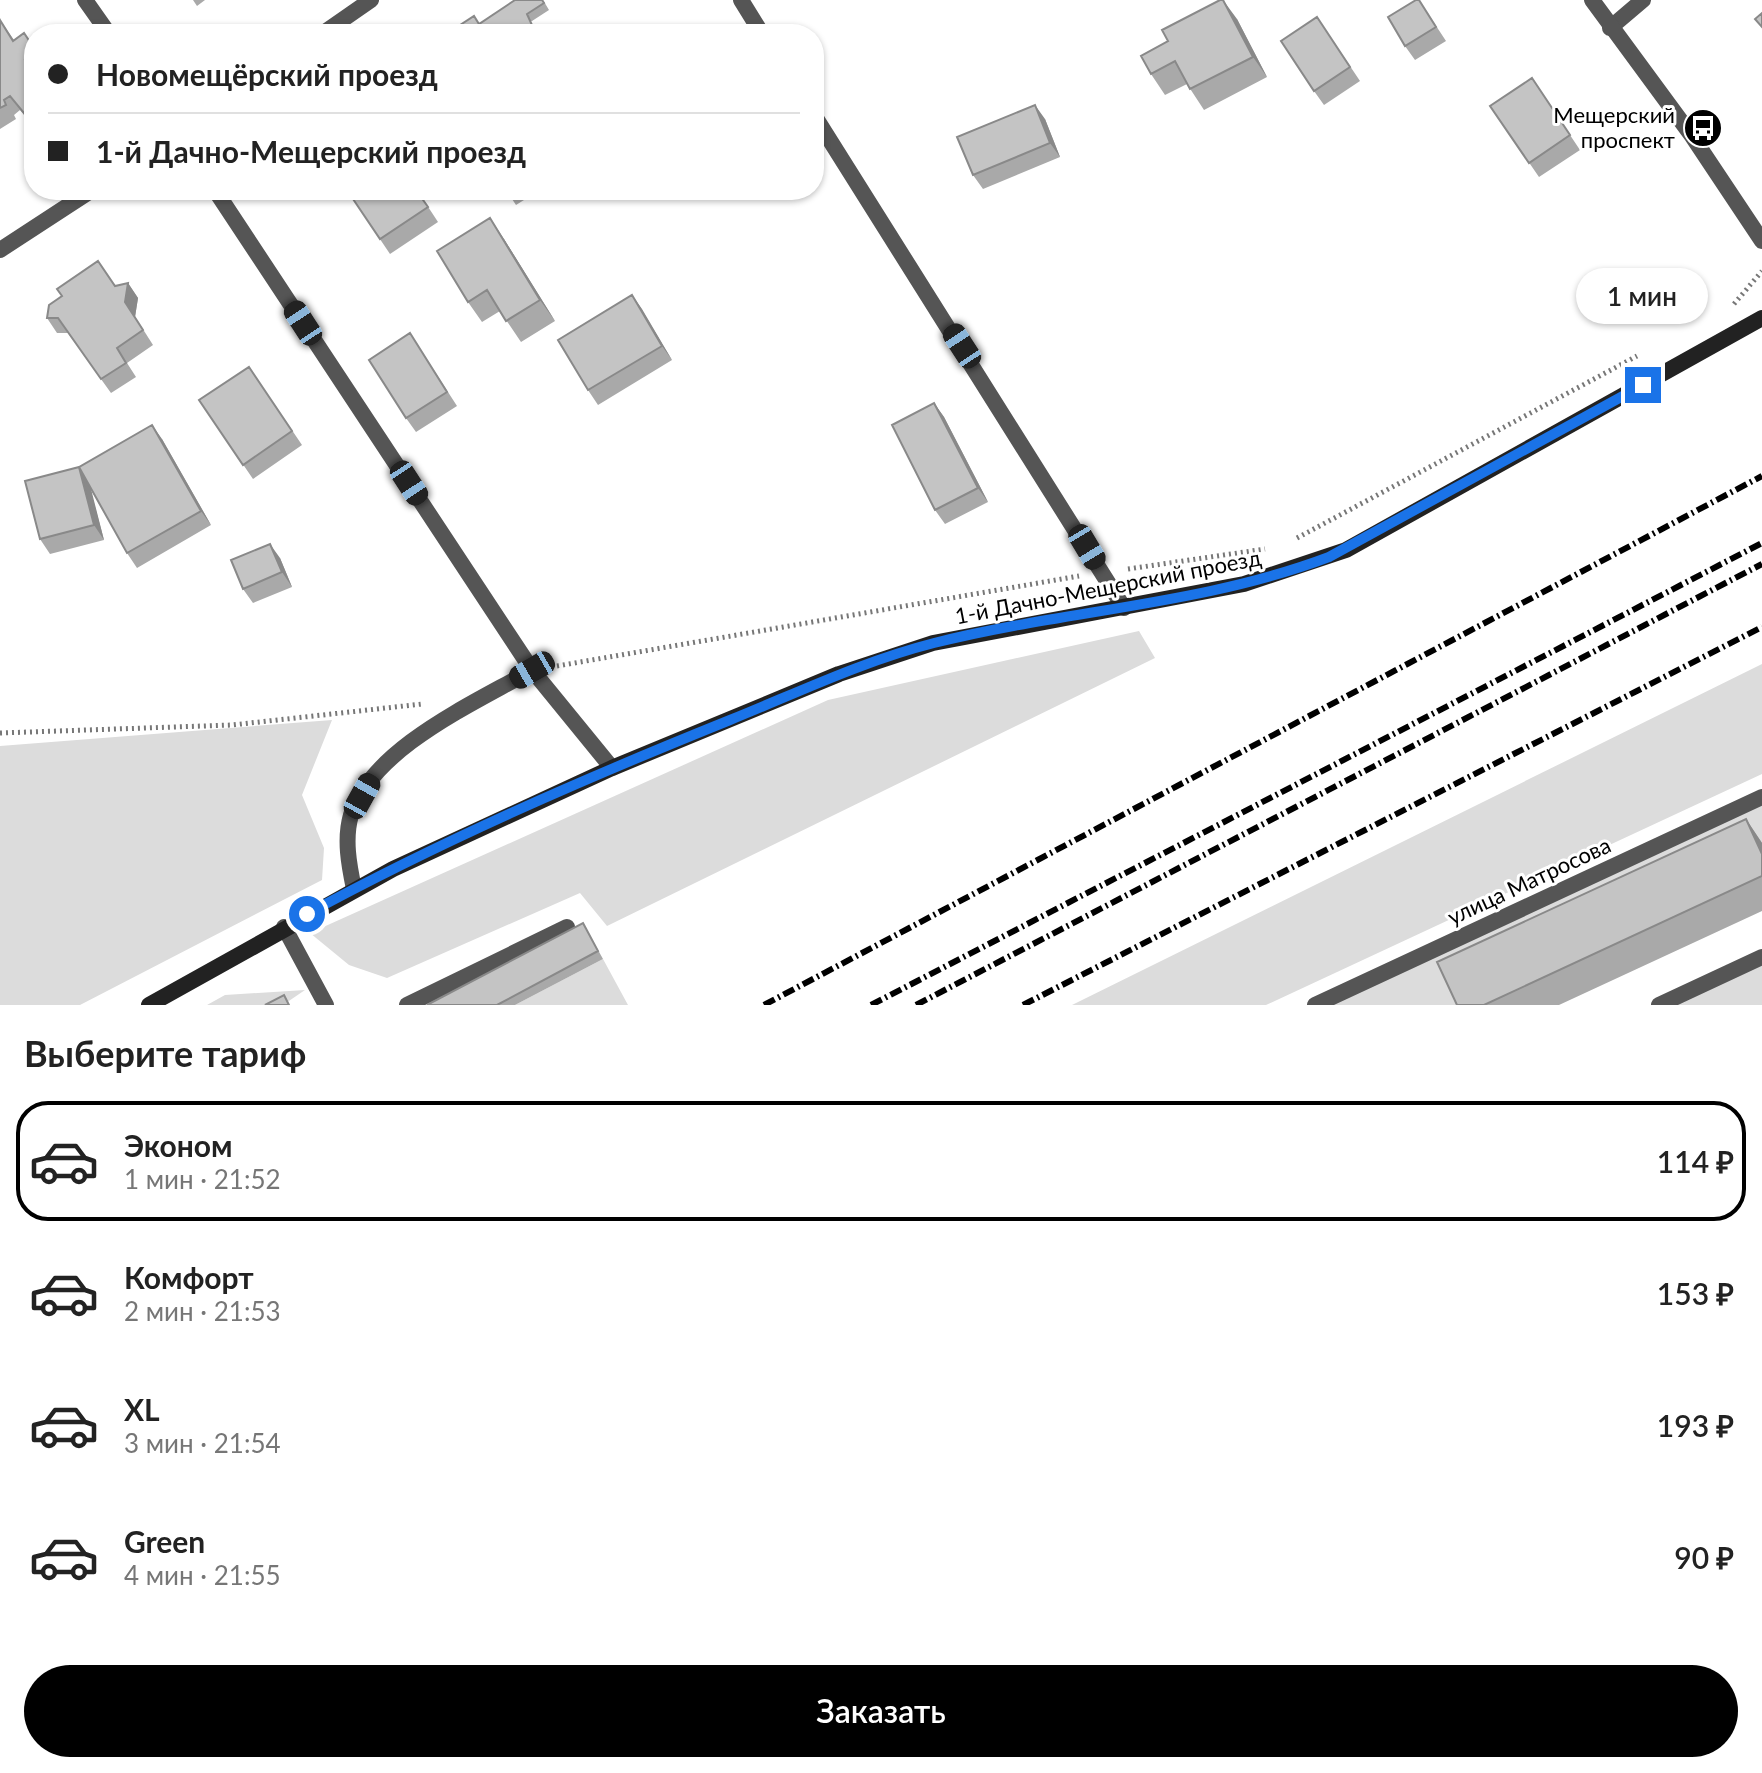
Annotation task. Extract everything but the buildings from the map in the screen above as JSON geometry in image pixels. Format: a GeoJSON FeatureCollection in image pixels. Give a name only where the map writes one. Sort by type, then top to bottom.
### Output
{"type":"FeatureCollection","features":[{"type":"Feature","properties":{"kind":"street"},"geometry":{"type":"LineString","coordinates":[[85,0],[102,24]]}},
{"type":"Feature","properties":{"kind":"street"},"geometry":{"type":"LineString","coordinates":[[336,24],[371,0]]}},
{"type":"Feature","properties":{"kind":"street"},"geometry":{"type":"LineString","coordinates":[[741,0],[756,24]]}},
{"type":"Feature","properties":{"kind":"street"},"geometry":{"type":"LineString","coordinates":[[1592,0],[1692,136],[1762,241]]}},
{"type":"Feature","properties":{"kind":"street"},"geometry":{"type":"LineString","coordinates":[[1610,28],[1643,0]]}},
{"type":"Feature","properties":{"kind":"street"},"geometry":{"type":"LineString","coordinates":[[824,131],[1124,608]]}},
{"type":"Feature","properties":{"kind":"street"},"geometry":{"type":"LineString","coordinates":[[0,250],[77,200]]}},
{"type":"Feature","properties":{"kind":"street"},"geometry":{"type":"LineString","coordinates":[[222,200],[532,670],[612,768]]}},
{"type":"Feature","properties":{"kind":"street","name":"1-й Дачно-Мещерский проезд"},"geometry":{"type":"LineString","coordinates":[[149,1005],[354,889],[612,768],[839,674],[933,643],[1124,608],[1278,575],[1346,550],[1762,318]]}},
{"type":"Feature","properties":{"kind":"street"},"geometry":{"type":"LineString","coordinates":[[354,889],[347,850],[351,815],[372,778],[421,734],[532,670]]}},
{"type":"Feature","properties":{"kind":"street","name":"улица Матросова"},"geometry":{"type":"LineString","coordinates":[[1315,1005],[1762,797]]}},
{"type":"Feature","properties":{"kind":"street"},"geometry":{"type":"LineString","coordinates":[[284,927],[326,1005]]}},
{"type":"Feature","properties":{"kind":"street"},"geometry":{"type":"LineString","coordinates":[[407,1005],[567,927]]}},
{"type":"Feature","properties":{"kind":"street"},"geometry":{"type":"LineString","coordinates":[[1659,1005],[1762,957]]}},
{"type":"Feature","properties":{"kind":"path"},"geometry":{"type":"LineString","coordinates":[[1722,310],[1736,302],[1762,271]]}},
{"type":"Feature","properties":{"kind":"path"},"geometry":{"type":"LineString","coordinates":[[1293,540],[1639,355]]}},
{"type":"Feature","properties":{"kind":"path"},"geometry":{"type":"LineString","coordinates":[[532,670],[1102,573],[1280,547]]}},
{"type":"Feature","properties":{"kind":"path"},"geometry":{"type":"LineString","coordinates":[[0,733],[232,725],[438,702]]}},
{"type":"Feature","properties":{"kind":"shaded area"},"geometry":{"type":"Polygon","coordinates":[[[1139,631],[1155,658],[607,926],[580,893],[387,978],[349,965],[310,933],[828,700],[1139,631]]]}},
{"type":"Feature","properties":{"kind":"shaded area"},"geometry":{"type":"Polygon","coordinates":[[[1762,664],[1762,774],[1266,1005],[1072,1005],[1762,664]]]}},
{"type":"Feature","properties":{"kind":"shaded area"},"geometry":{"type":"Polygon","coordinates":[[[332,720],[302,795],[324,848],[322,880],[80,1005],[0,1005],[0,746],[332,720]]]}},
{"type":"Feature","properties":{"kind":"shaded area"},"geometry":{"type":"Polygon","coordinates":[[[1762,797],[1762,846],[1463,1005],[1317,1005],[1762,797]]]}},
{"type":"Feature","properties":{"kind":"shaded area"},"geometry":{"type":"Polygon","coordinates":[[[1762,957],[1762,1005],[1667,1005],[1762,957]]]}},
{"type":"Feature","properties":{"kind":"shaded area"},"geometry":{"type":"Polygon","coordinates":[[[603,959],[628,1005],[515,1005],[603,959]]]}},
{"type":"Feature","properties":{"kind":"shaded area"},"geometry":{"type":"Polygon","coordinates":[[[305,990],[283,1005],[207,1005],[225,995],[305,990]]]}},
{"type":"Feature","properties":{"kind":"railway"},"geometry":{"type":"LineString","coordinates":[[764,1005],[1762,476]]}},
{"type":"Feature","properties":{"kind":"railway"},"geometry":{"type":"LineString","coordinates":[[871,1005],[1762,543]]}},
{"type":"Feature","properties":{"kind":"railway"},"geometry":{"type":"LineString","coordinates":[[916,1005],[1762,564]]}},
{"type":"Feature","properties":{"kind":"railway"},"geometry":{"type":"LineString","coordinates":[[1023,1005],[1762,627]]}},
{"type":"Feature","properties":{"kind":"place","name":"Мещерский проспект"},"geometry":{"type":"Point","coordinates":[1703,128]}},
{"type":"Feature","properties":{"kind":"route"},"geometry":{"type":"LineString","coordinates":[[307,914],[393,869],[612,768],[839,674],[933,643],[1208,592],[1278,575],[1329,557],[1643,385]]}}]}
